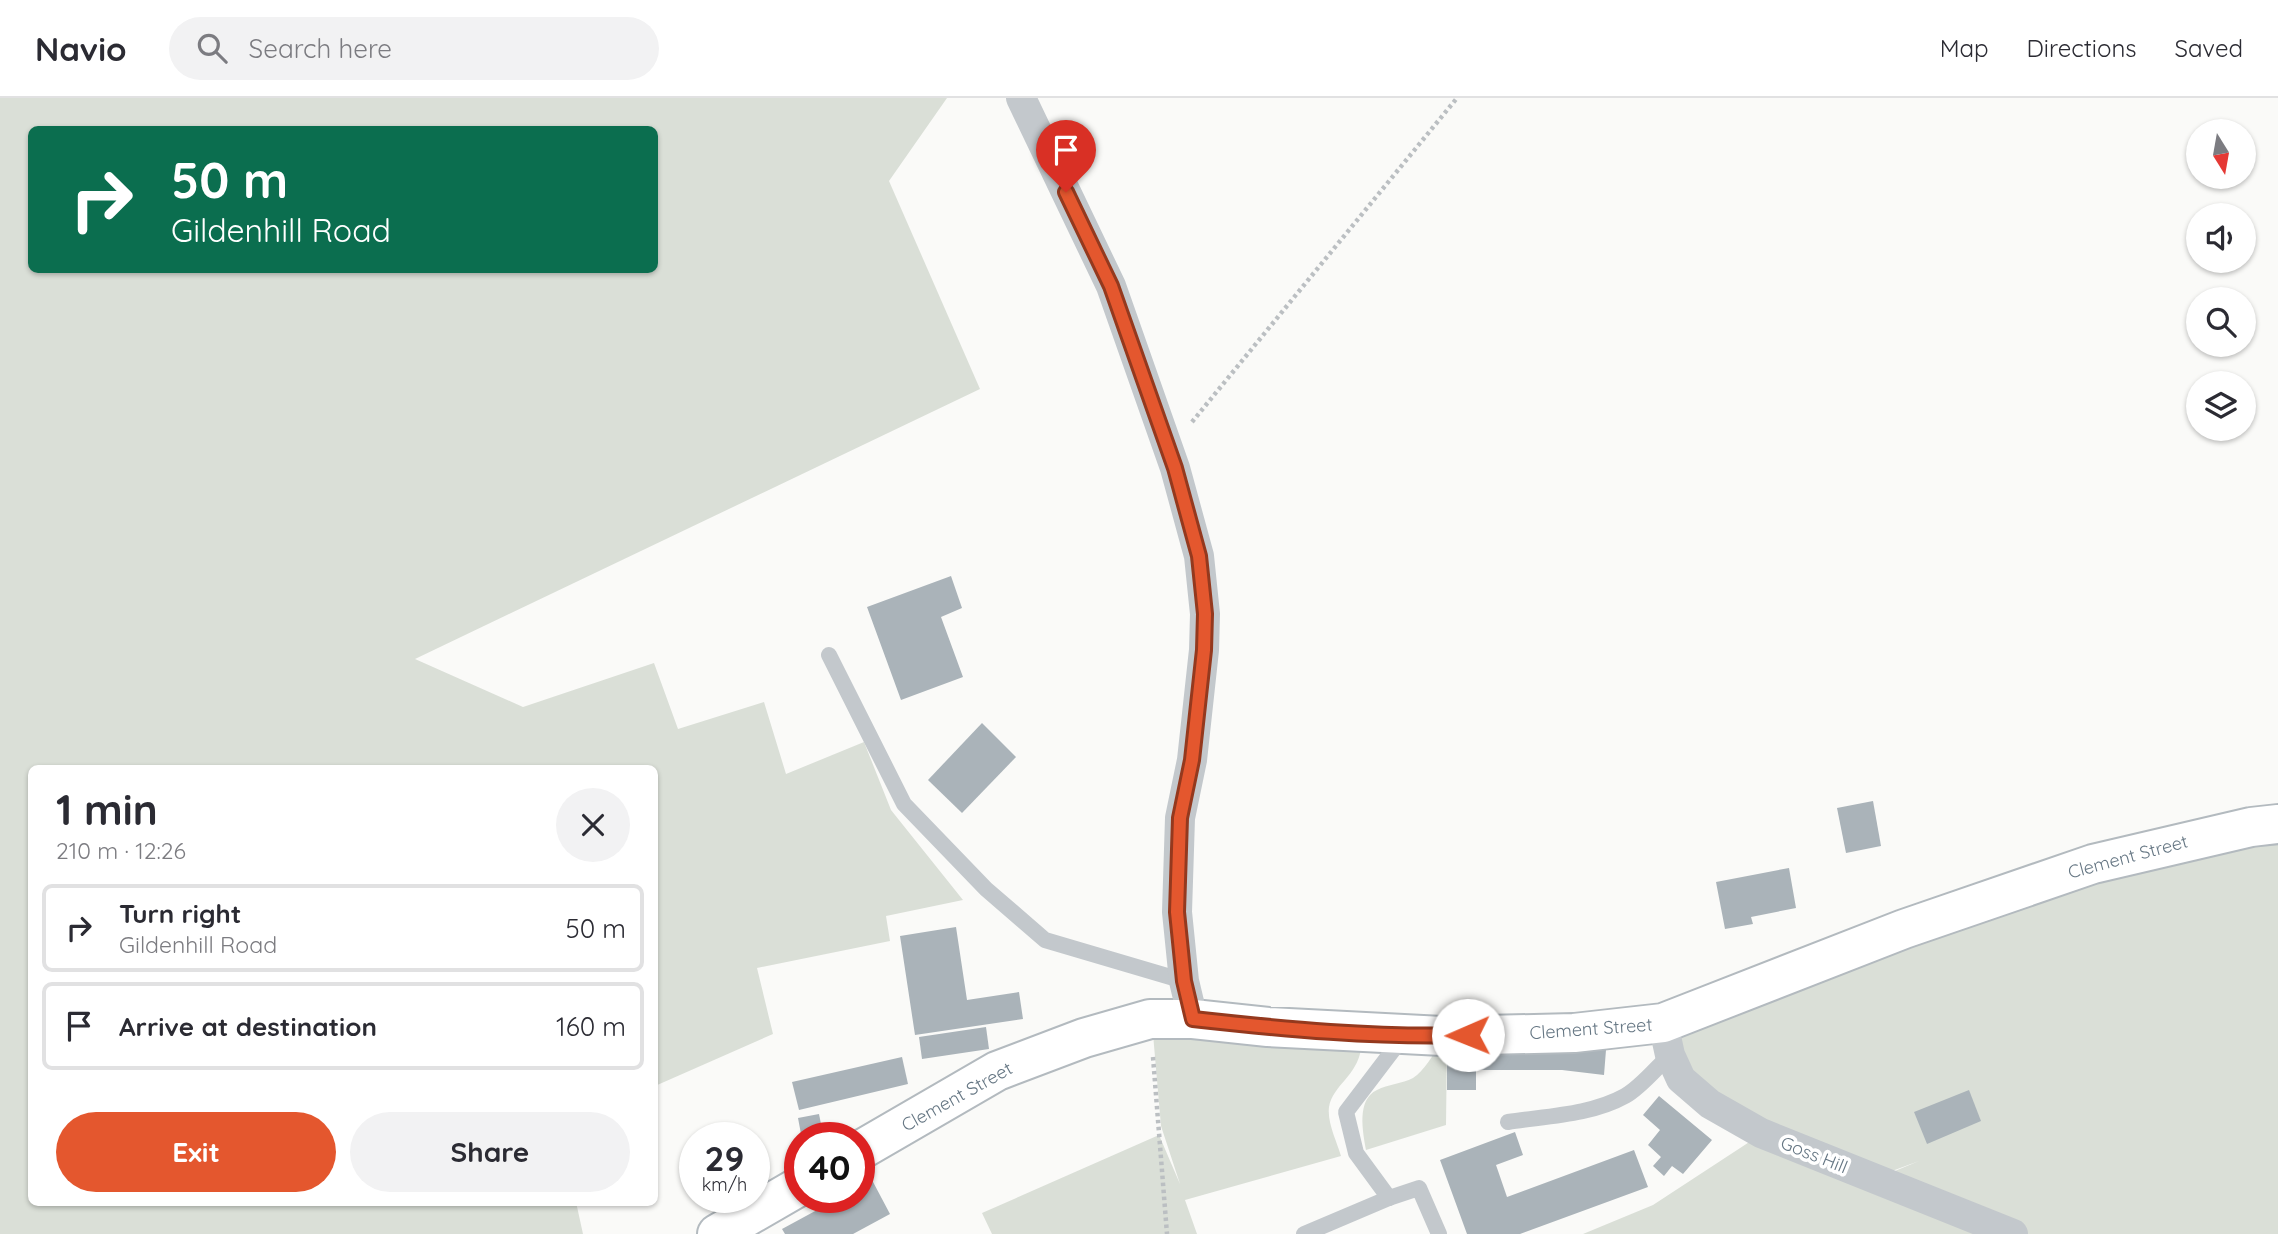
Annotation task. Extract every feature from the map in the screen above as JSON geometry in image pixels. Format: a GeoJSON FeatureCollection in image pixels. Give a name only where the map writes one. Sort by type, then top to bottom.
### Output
{"type":"FeatureCollection","features":[{"type":"Feature","properties":{"kind":"street"},"geometry":{"type":"LineString","coordinates":[[1021,98],[1111,286],[1175,468],[1199,556],[1205,614],[1204,650],[1192,760],[1180,818],[1177,912],[1184,981],[1193,1019]]}},
{"type":"Feature","properties":{"kind":"street","name":"Clement Street"},"geometry":{"type":"LineString","coordinates":[[875,1142],[997,1071],[1084,1038],[1150,1019],[1193,1019],[1268,1027],[1405,1035],[1574,1033],[1666,1039],[1904,929],[2093,864],[2251,827],[2278,824]]}},
{"type":"Feature","properties":{"kind":"street","name":"Goss Hill"},"geometry":{"type":"LineString","coordinates":[[1666,1039],[1681,1079],[1710,1104],[1760,1133],[2012,1234]]}},
{"type":"Feature","properties":{"kind":"street"},"geometry":{"type":"LineString","coordinates":[[717,1234],[784,1195]]}},
{"type":"Feature","properties":{"kind":"lane"},"geometry":{"type":"LineString","coordinates":[[829,655],[904,804],[986,889],[1045,940],[1184,981]]}},
{"type":"Feature","properties":{"kind":"lane"},"geometry":{"type":"LineString","coordinates":[[1390,1198],[1356,1153],[1346,1112],[1405,1035]]}},
{"type":"Feature","properties":{"kind":"lane"},"geometry":{"type":"LineString","coordinates":[[1508,1122],[1583,1110],[1608,1104],[1628,1095],[1666,1039]]}},
{"type":"Feature","properties":{"kind":"lane"},"geometry":{"type":"LineString","coordinates":[[1304,1234],[1419,1188],[1439,1234]]}},
{"type":"Feature","properties":{"kind":"path"},"geometry":{"type":"LineString","coordinates":[[1175,468],[1182,434],[1457,98]]}},
{"type":"Feature","properties":{"kind":"path"},"geometry":{"type":"LineString","coordinates":[[1150,1019],[1167,1234]]}},
{"type":"Feature","properties":{"kind":"shaded area"},"geometry":{"type":"Polygon","coordinates":[[[0,98],[947,98],[889,181],[980,389],[415,659],[523,707],[654,663],[678,729],[764,702],[786,774],[864,742],[891,810],[963,900],[886,916],[890,941],[757,968],[773,1034],[658,1085],[658,765],[28,765],[28,1206],[577,1206],[583,1234],[0,1234],[0,98]]]}},
{"type":"Feature","properties":{"kind":"shaded area"},"geometry":{"type":"Polygon","coordinates":[[[2278,827],[2278,1234],[2018,1234],[1878,1178],[1919,1161],[1876,1177],[1711,1103],[1665,1024],[1905,931],[2278,827]]]}},
{"type":"Feature","properties":{"kind":"shaded area"},"geometry":{"type":"Polygon","coordinates":[[[1153,1034],[1361,1049],[1355,1066],[1335,1092],[1329,1107],[1331,1126],[1341,1156],[1185,1200],[1197,1234],[992,1234],[982,1213],[1159,1135],[1180,1184],[1161,1126],[1153,1034]]]}},
{"type":"Feature","properties":{"kind":"shaded area"},"geometry":{"type":"Polygon","coordinates":[[[1447,1043],[1446,1125],[1366,1150],[1362,1117],[1370,1095],[1381,1088],[1413,1078],[1425,1067],[1440,1044],[1447,1043]]]}},
{"type":"Feature","properties":{"kind":"shaded area"},"geometry":{"type":"Polygon","coordinates":[[[1760,1135],[1978,1234],[1583,1234],[1653,1205],[1760,1135]]]}},
{"type":"Feature","properties":{"kind":"building"},"geometry":{"type":"Polygon","coordinates":[[[951,576],[962,608],[941,617],[963,677],[901,700],[867,607],[951,576]]]}},
{"type":"Feature","properties":{"kind":"building"},"geometry":{"type":"Polygon","coordinates":[[[982,723],[1016,757],[962,813],[928,780],[982,723]]]}},
{"type":"Feature","properties":{"kind":"building"},"geometry":{"type":"Polygon","coordinates":[[[1873,801],[1881,846],[1846,853],[1837,808],[1873,801]]]}},
{"type":"Feature","properties":{"kind":"building"},"geometry":{"type":"Polygon","coordinates":[[[1789,868],[1796,908],[1751,917],[1753,924],[1725,929],[1716,882],[1789,868]]]}},
{"type":"Feature","properties":{"kind":"building"},"geometry":{"type":"Polygon","coordinates":[[[956,927],[967,1000],[1019,992],[1023,1019],[915,1035],[900,936],[956,927]]]}},
{"type":"Feature","properties":{"kind":"building"},"geometry":{"type":"Polygon","coordinates":[[[986,1027],[989,1049],[922,1059],[919,1037],[986,1027]]]}},
{"type":"Feature","properties":{"kind":"building"},"geometry":{"type":"Polygon","coordinates":[[[1447,1043],[1566,1046],[1606,1050],[1604,1075],[1562,1070],[1476,1070],[1476,1090],[1447,1090],[1447,1043]]]}},
{"type":"Feature","properties":{"kind":"building"},"geometry":{"type":"Polygon","coordinates":[[[902,1057],[908,1084],[799,1110],[792,1082],[902,1057]]]}},
{"type":"Feature","properties":{"kind":"building"},"geometry":{"type":"Polygon","coordinates":[[[1969,1090],[1981,1121],[1927,1144],[1914,1112],[1969,1090]]]}},
{"type":"Feature","properties":{"kind":"building"},"geometry":{"type":"Polygon","coordinates":[[[1659,1096],[1712,1140],[1683,1174],[1672,1166],[1664,1176],[1653,1166],[1661,1157],[1648,1145],[1660,1130],[1643,1115],[1659,1096]]]}},
{"type":"Feature","properties":{"kind":"building"},"geometry":{"type":"Polygon","coordinates":[[[819,1114],[821,1122],[799,1122],[798,1118],[819,1114]]]}},
{"type":"Feature","properties":{"kind":"building"},"geometry":{"type":"Polygon","coordinates":[[[1515,1132],[1523,1155],[1496,1165],[1507,1197],[1634,1150],[1648,1187],[1520,1234],[1467,1234],[1440,1160],[1515,1132]]]}},
{"type":"Feature","properties":{"kind":"building"},"geometry":{"type":"Polygon","coordinates":[[[875,1186],[890,1214],[853,1234],[785,1234],[782,1229],[812,1213],[875,1213],[875,1186]]]}},
{"type":"Feature","properties":{"kind":"route"},"geometry":{"type":"LineString","coordinates":[[1066,192],[1111,286],[1175,468],[1199,556],[1205,614],[1204,650],[1192,760],[1180,818],[1177,912],[1184,981],[1193,1019],[1268,1027],[1468,1035]]}}]}
